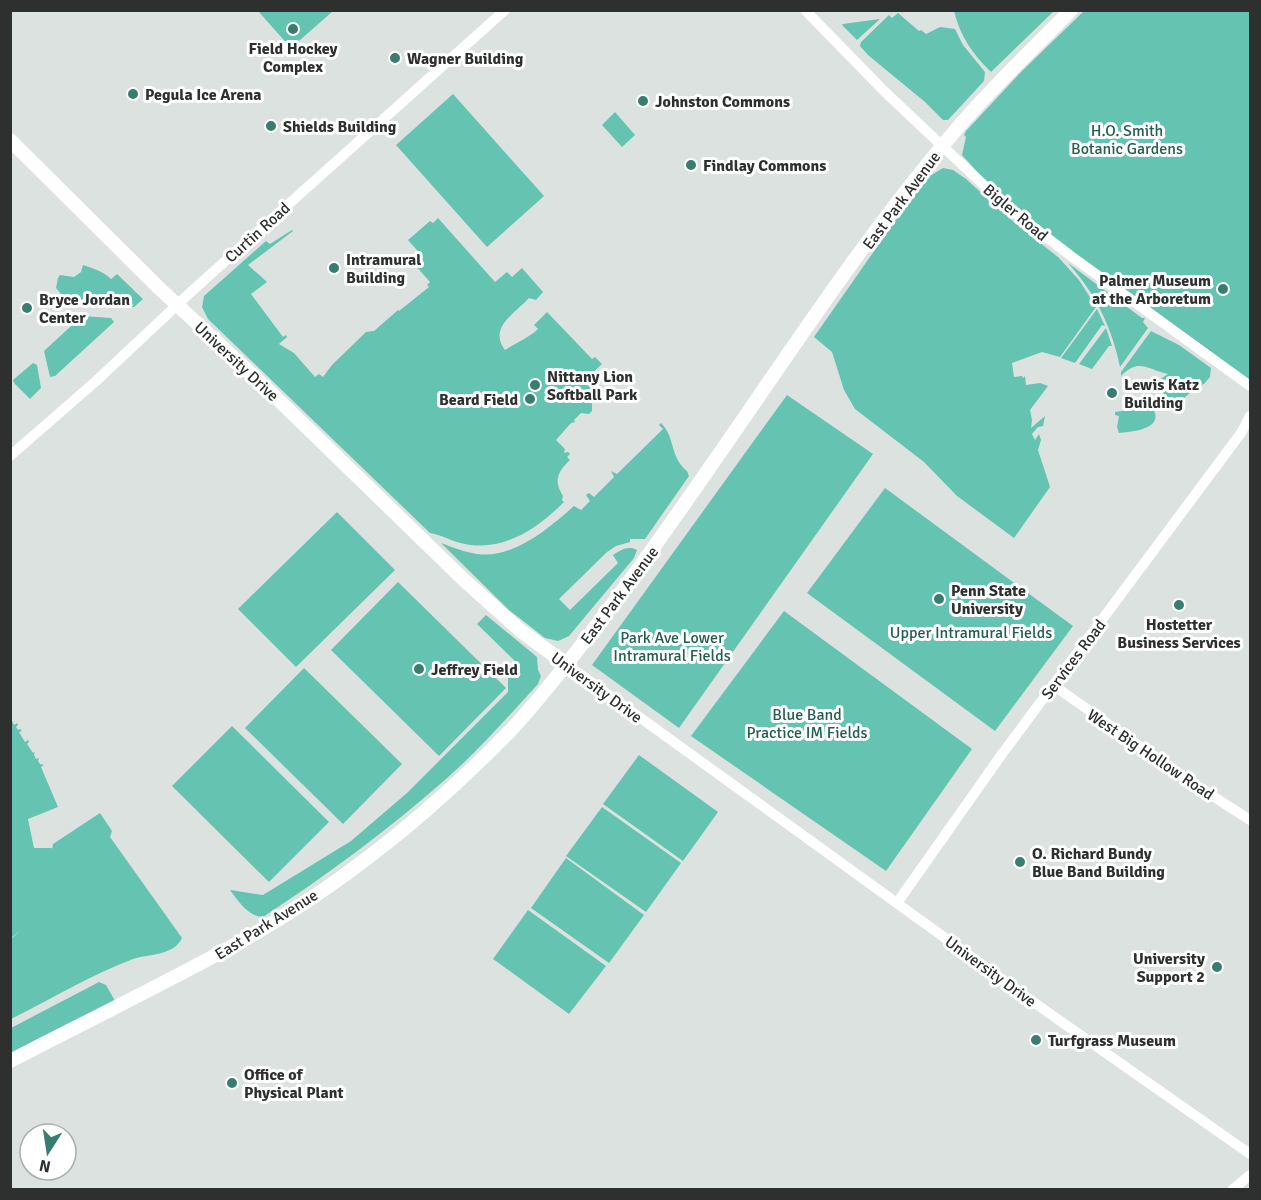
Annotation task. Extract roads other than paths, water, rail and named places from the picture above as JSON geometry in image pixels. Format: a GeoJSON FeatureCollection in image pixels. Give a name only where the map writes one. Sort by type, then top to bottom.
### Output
{"type":"FeatureCollection","features":[{"type":"Feature","properties":{"kind":"main road","name":"East Park Avenue"},"geometry":{"type":"LineString","coordinates":[[10,1061],[221,952],[283,915],[338,878],[410,823],[474,766],[530,710],[649,556],[884,219],[993,89],[1071,10]]}},
{"type":"Feature","properties":{"kind":"main road","name":"University Drive"},"geometry":{"type":"LineString","coordinates":[[10,140],[177,305],[464,580],[521,631],[566,664]]}},
{"type":"Feature","properties":{"kind":"street","name":"Curtin Road"},"geometry":{"type":"LineString","coordinates":[[10,456],[95,382],[177,305],[505,10]]}},
{"type":"Feature","properties":{"kind":"street","name":"Bigler Road"},"geometry":{"type":"LineString","coordinates":[[805,10],[884,91],[1024,221],[1251,386]]}},
{"type":"Feature","properties":{"kind":"street","name":"Services Road"},"geometry":{"type":"LineString","coordinates":[[897,903],[1053,686],[1241,433],[1251,416]]}},
{"type":"Feature","properties":{"kind":"street","name":"University Drive"},"geometry":{"type":"LineString","coordinates":[[566,664],[897,903],[1251,1154]]}},
{"type":"Feature","properties":{"kind":"street","name":"West Big Hollow Road"},"geometry":{"type":"LineString","coordinates":[[1053,686],[1186,779],[1251,820]]}},
{"type":"Feature","properties":{"kind":"street"},"geometry":{"type":"LineString","coordinates":[[1232,1190],[1251,1175]]}},
{"type":"Feature","properties":{"kind":"place","name":"Field Hockey Complex"},"geometry":{"type":"Point","coordinates":[293,29]}},
{"type":"Feature","properties":{"kind":"place","name":"Wagner Building"},"geometry":{"type":"Point","coordinates":[395,58]}},
{"type":"Feature","properties":{"kind":"place","name":"Pegula Ice Arena"},"geometry":{"type":"Point","coordinates":[133,94]}},
{"type":"Feature","properties":{"kind":"place","name":"Johnston Commons"},"geometry":{"type":"Point","coordinates":[643,101]}},
{"type":"Feature","properties":{"kind":"place","name":"Shields Building"},"geometry":{"type":"Point","coordinates":[271,126]}},
{"type":"Feature","properties":{"kind":"place","name":"Findlay Commons"},"geometry":{"type":"Point","coordinates":[691,165]}},
{"type":"Feature","properties":{"kind":"place","name":"Intramural Building"},"geometry":{"type":"Point","coordinates":[334,268]}},
{"type":"Feature","properties":{"kind":"place","name":"Palmer Museum at the Arboretum"},"geometry":{"type":"Point","coordinates":[1223,289]}},
{"type":"Feature","properties":{"kind":"place","name":"Bryce Jordan Center"},"geometry":{"type":"Point","coordinates":[27,308]}},
{"type":"Feature","properties":{"kind":"place","name":"Nittany Lion Softball Park"},"geometry":{"type":"Point","coordinates":[535,385]}},
{"type":"Feature","properties":{"kind":"place","name":"Lewis Katz Building"},"geometry":{"type":"Point","coordinates":[1112,393]}},
{"type":"Feature","properties":{"kind":"place","name":"Beard Field"},"geometry":{"type":"Point","coordinates":[530,399]}},
{"type":"Feature","properties":{"kind":"place","name":"Penn State University"},"geometry":{"type":"Point","coordinates":[939,599]}},
{"type":"Feature","properties":{"kind":"place","name":"Hostetter Business Services"},"geometry":{"type":"Point","coordinates":[1179,605]}},
{"type":"Feature","properties":{"kind":"place","name":"Jeffrey Field"},"geometry":{"type":"Point","coordinates":[419,669]}},
{"type":"Feature","properties":{"kind":"place","name":"O. Richard Bundy Blue Band Building"},"geometry":{"type":"Point","coordinates":[1020,862]}},
{"type":"Feature","properties":{"kind":"place","name":"University Support 2"},"geometry":{"type":"Point","coordinates":[1217,967]}},
{"type":"Feature","properties":{"kind":"place","name":"Turfgrass Museum"},"geometry":{"type":"Point","coordinates":[1036,1040]}},
{"type":"Feature","properties":{"kind":"place","name":"Office of Physical Plant"},"geometry":{"type":"Point","coordinates":[232,1083]}},
{"type":"Feature","properties":{"kind":"park label","name":"H.O. Smith Botanic Gardens"},"geometry":{"type":"Point","coordinates":[1127,139]}},
{"type":"Feature","properties":{"kind":"park label","name":"Upper Intramural Fields"},"geometry":{"type":"Point","coordinates":[971,632]}},
{"type":"Feature","properties":{"kind":"park label","name":"Park Ave Lower Intramural Fields"},"geometry":{"type":"Point","coordinates":[672,646]}},
{"type":"Feature","properties":{"kind":"park label","name":"Blue Band Practice IM Fields"},"geometry":{"type":"Point","coordinates":[807,723]}}]}
